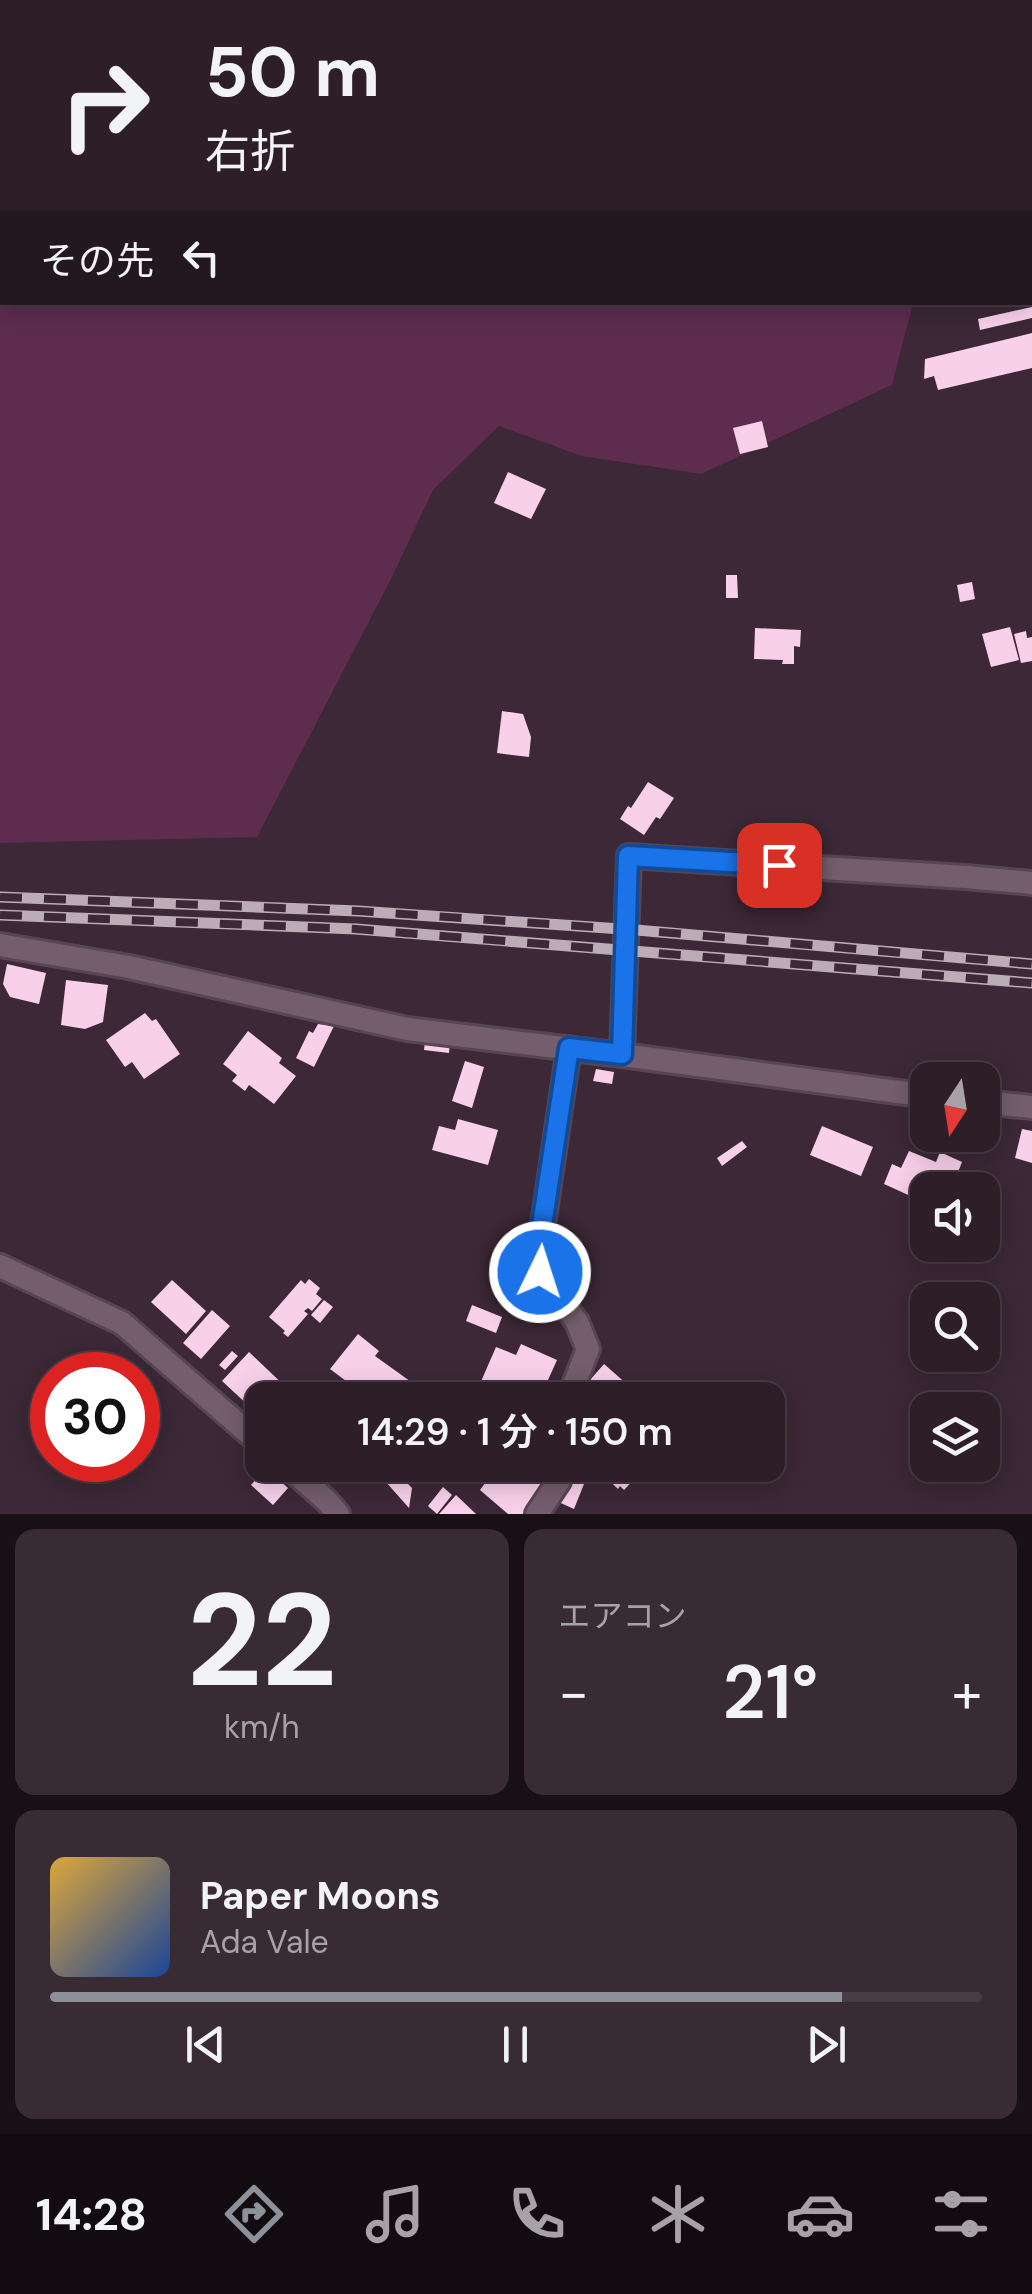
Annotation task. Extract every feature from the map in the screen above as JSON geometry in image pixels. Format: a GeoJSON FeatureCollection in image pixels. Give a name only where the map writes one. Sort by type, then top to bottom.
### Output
{"type":"FeatureCollection","features":[{"type":"Feature","properties":{"kind":"street"},"geometry":{"type":"LineString","coordinates":[[622,1054],[628,856],[1032,883]]}},
{"type":"Feature","properties":{"kind":"street"},"geometry":{"type":"LineString","coordinates":[[0,945],[129,967],[406,1029],[910,1094]]}},
{"type":"Feature","properties":{"kind":"street"},"geometry":{"type":"LineString","coordinates":[[569,1048],[538,1252],[540,1272],[577,1322],[588,1349],[575,1382]]}},
{"type":"Feature","properties":{"kind":"street"},"geometry":{"type":"LineString","coordinates":[[1000,1103],[1032,1106]]}},
{"type":"Feature","properties":{"kind":"street"},"geometry":{"type":"LineString","coordinates":[[0,1266],[122,1323],[245,1429]]}},
{"type":"Feature","properties":{"kind":"street"},"geometry":{"type":"LineString","coordinates":[[306,1482],[338,1514]]}},
{"type":"Feature","properties":{"kind":"street"},"geometry":{"type":"LineString","coordinates":[[537,1514],[559,1482]]}},
{"type":"Feature","properties":{"kind":"shaded area"},"geometry":{"type":"Polygon","coordinates":[[[0,305],[912,305],[892,385],[701,474],[582,456],[499,426],[433,490],[257,837],[0,843],[0,305]]]}},
{"type":"Feature","properties":{"kind":"building"},"geometry":{"type":"Polygon","coordinates":[[[1032,307],[1032,318],[980,330],[978,319],[1032,307]]]}},
{"type":"Feature","properties":{"kind":"building"},"geometry":{"type":"Polygon","coordinates":[[[1032,333],[1032,368],[938,390],[934,376],[924,379],[925,359],[1032,333]]]}},
{"type":"Feature","properties":{"kind":"building"},"geometry":{"type":"Polygon","coordinates":[[[762,421],[768,447],[740,454],[733,428],[762,421]]]}},
{"type":"Feature","properties":{"kind":"building"},"geometry":{"type":"Polygon","coordinates":[[[508,472],[546,489],[531,519],[494,503],[508,472]]]}},
{"type":"Feature","properties":{"kind":"building"},"geometry":{"type":"Polygon","coordinates":[[[726,575],[737,575],[738,598],[726,598],[726,575]]]}},
{"type":"Feature","properties":{"kind":"building"},"geometry":{"type":"Polygon","coordinates":[[[972,582],[975,599],[960,602],[957,585],[972,582]]]}},
{"type":"Feature","properties":{"kind":"building"},"geometry":{"type":"Polygon","coordinates":[[[1010,627],[1019,660],[991,667],[982,634],[1010,627]]]}},
{"type":"Feature","properties":{"kind":"building"},"geometry":{"type":"Polygon","coordinates":[[[755,628],[801,630],[800,647],[794,646],[794,664],[754,659],[755,628]]]}},
{"type":"Feature","properties":{"kind":"building"},"geometry":{"type":"Polygon","coordinates":[[[1026,631],[1027,638],[1032,637],[1032,661],[1021,663],[1014,634],[1026,631]]]}},
{"type":"Feature","properties":{"kind":"building"},"geometry":{"type":"Polygon","coordinates":[[[502,711],[523,714],[531,737],[529,757],[497,753],[502,711]]]}},
{"type":"Feature","properties":{"kind":"building"},"geometry":{"type":"Polygon","coordinates":[[[648,782],[674,798],[644,835],[620,819],[648,782]]]}},
{"type":"Feature","properties":{"kind":"building"},"geometry":{"type":"Polygon","coordinates":[[[7,964],[46,973],[39,1004],[10,997],[3,984],[7,964]]]}},
{"type":"Feature","properties":{"kind":"building"},"geometry":{"type":"Polygon","coordinates":[[[66,980],[108,985],[103,1022],[85,1029],[61,1025],[66,980]]]}},
{"type":"Feature","properties":{"kind":"building"},"geometry":{"type":"Polygon","coordinates":[[[145,1013],[152,1021],[156,1019],[180,1054],[144,1079],[132,1062],[125,1067],[106,1040],[145,1013]]]}},
{"type":"Feature","properties":{"kind":"building"},"geometry":{"type":"Polygon","coordinates":[[[318,1024],[334,1026],[314,1067],[296,1058],[309,1031],[313,1033],[318,1024]]]}},
{"type":"Feature","properties":{"kind":"building"},"geometry":{"type":"Polygon","coordinates":[[[248,1031],[282,1058],[279,1063],[296,1076],[274,1104],[249,1085],[245,1091],[232,1081],[237,1075],[223,1064],[248,1031]]]}},
{"type":"Feature","properties":{"kind":"building"},"geometry":{"type":"Polygon","coordinates":[[[425,1040],[450,1042],[449,1053],[424,1050],[425,1040]]]}},
{"type":"Feature","properties":{"kind":"building"},"geometry":{"type":"Polygon","coordinates":[[[465,1061],[484,1067],[472,1108],[452,1101],[465,1061]]]}},
{"type":"Feature","properties":{"kind":"building"},"geometry":{"type":"Polygon","coordinates":[[[596,1069],[614,1072],[612,1084],[593,1081],[596,1069]]]}},
{"type":"Feature","properties":{"kind":"building"},"geometry":{"type":"Polygon","coordinates":[[[458,1119],[498,1130],[488,1165],[432,1150],[439,1126],[455,1130],[458,1119]]]}},
{"type":"Feature","properties":{"kind":"building"},"geometry":{"type":"Polygon","coordinates":[[[822,1126],[873,1147],[861,1176],[810,1155],[822,1126]]]}},
{"type":"Feature","properties":{"kind":"building"},"geometry":{"type":"Polygon","coordinates":[[[1022,1129],[1032,1131],[1032,1163],[1015,1158],[1022,1129]]]}},
{"type":"Feature","properties":{"kind":"building"},"geometry":{"type":"Polygon","coordinates":[[[742,1141],[747,1147],[722,1166],[717,1158],[742,1141]]]}},
{"type":"Feature","properties":{"kind":"building"},"geometry":{"type":"Polygon","coordinates":[[[909,1151],[936,1162],[940,1152],[962,1162],[958,1172],[910,1172],[910,1196],[884,1184],[892,1164],[901,1168],[909,1151]]]}},
{"type":"Feature","properties":{"kind":"building"},"geometry":{"type":"Polygon","coordinates":[[[309,1279],[320,1288],[316,1294],[322,1299],[312,1311],[304,1311],[308,1314],[288,1337],[269,1317],[301,1280],[305,1284],[309,1279]]]}},
{"type":"Feature","properties":{"kind":"building"},"geometry":{"type":"Polygon","coordinates":[[[172,1280],[206,1311],[186,1334],[151,1302],[172,1280]]]}},
{"type":"Feature","properties":{"kind":"building"},"geometry":{"type":"Polygon","coordinates":[[[324,1300],[333,1307],[320,1323],[311,1315],[324,1300]]]}},
{"type":"Feature","properties":{"kind":"building"},"geometry":{"type":"Polygon","coordinates":[[[472,1305],[502,1317],[496,1333],[466,1321],[472,1305]]]}},
{"type":"Feature","properties":{"kind":"building"},"geometry":{"type":"Polygon","coordinates":[[[212,1310],[230,1326],[201,1359],[183,1343],[212,1310]]]}},
{"type":"Feature","properties":{"kind":"building"},"geometry":{"type":"Polygon","coordinates":[[[358,1334],[379,1351],[375,1356],[411,1382],[345,1382],[330,1369],[358,1334]]]}},
{"type":"Feature","properties":{"kind":"building"},"geometry":{"type":"Polygon","coordinates":[[[521,1344],[557,1360],[547,1382],[481,1382],[496,1347],[516,1355],[521,1344]]]}},
{"type":"Feature","properties":{"kind":"building"},"geometry":{"type":"Polygon","coordinates":[[[232,1351],[238,1356],[225,1370],[219,1365],[232,1351]]]}},
{"type":"Feature","properties":{"kind":"building"},"geometry":{"type":"Polygon","coordinates":[[[249,1352],[281,1382],[245,1382],[245,1402],[222,1381],[249,1352]]]}},
{"type":"Feature","properties":{"kind":"building"},"geometry":{"type":"Polygon","coordinates":[[[604,1364],[624,1382],[588,1382],[604,1364]]]}},
{"type":"Feature","properties":{"kind":"building"},"geometry":{"type":"Polygon","coordinates":[[[281,1482],[288,1488],[273,1505],[251,1485],[281,1482]]]}},
{"type":"Feature","properties":{"kind":"building"},"geometry":{"type":"Polygon","coordinates":[[[386,1482],[410,1482],[409,1508],[386,1482]]]}},
{"type":"Feature","properties":{"kind":"building"},"geometry":{"type":"Polygon","coordinates":[[[486,1482],[543,1482],[527,1514],[508,1514],[480,1490],[486,1482]]]}},
{"type":"Feature","properties":{"kind":"building"},"geometry":{"type":"Polygon","coordinates":[[[562,1482],[585,1482],[574,1509],[554,1500],[562,1482]]]}},
{"type":"Feature","properties":{"kind":"building"},"geometry":{"type":"Polygon","coordinates":[[[611,1482],[632,1482],[624,1490],[620,1486],[618,1489],[611,1482]]]}},
{"type":"Feature","properties":{"kind":"building"},"geometry":{"type":"Polygon","coordinates":[[[443,1487],[452,1495],[437,1514],[428,1506],[443,1487]]]}},
{"type":"Feature","properties":{"kind":"building"},"geometry":{"type":"Polygon","coordinates":[[[456,1495],[476,1514],[439,1514],[456,1495]]]}},
{"type":"Feature","properties":{"kind":"railway"},"geometry":{"type":"LineString","coordinates":[[0,897],[358,911],[1032,964]]}},
{"type":"Feature","properties":{"kind":"railway"},"geometry":{"type":"LineString","coordinates":[[0,915],[356,929],[1032,983]]}},
{"type":"Feature","properties":{"kind":"route"},"geometry":{"type":"LineString","coordinates":[[540,1272],[538,1252],[569,1048],[622,1054],[628,856],[779,865]]}}]}
